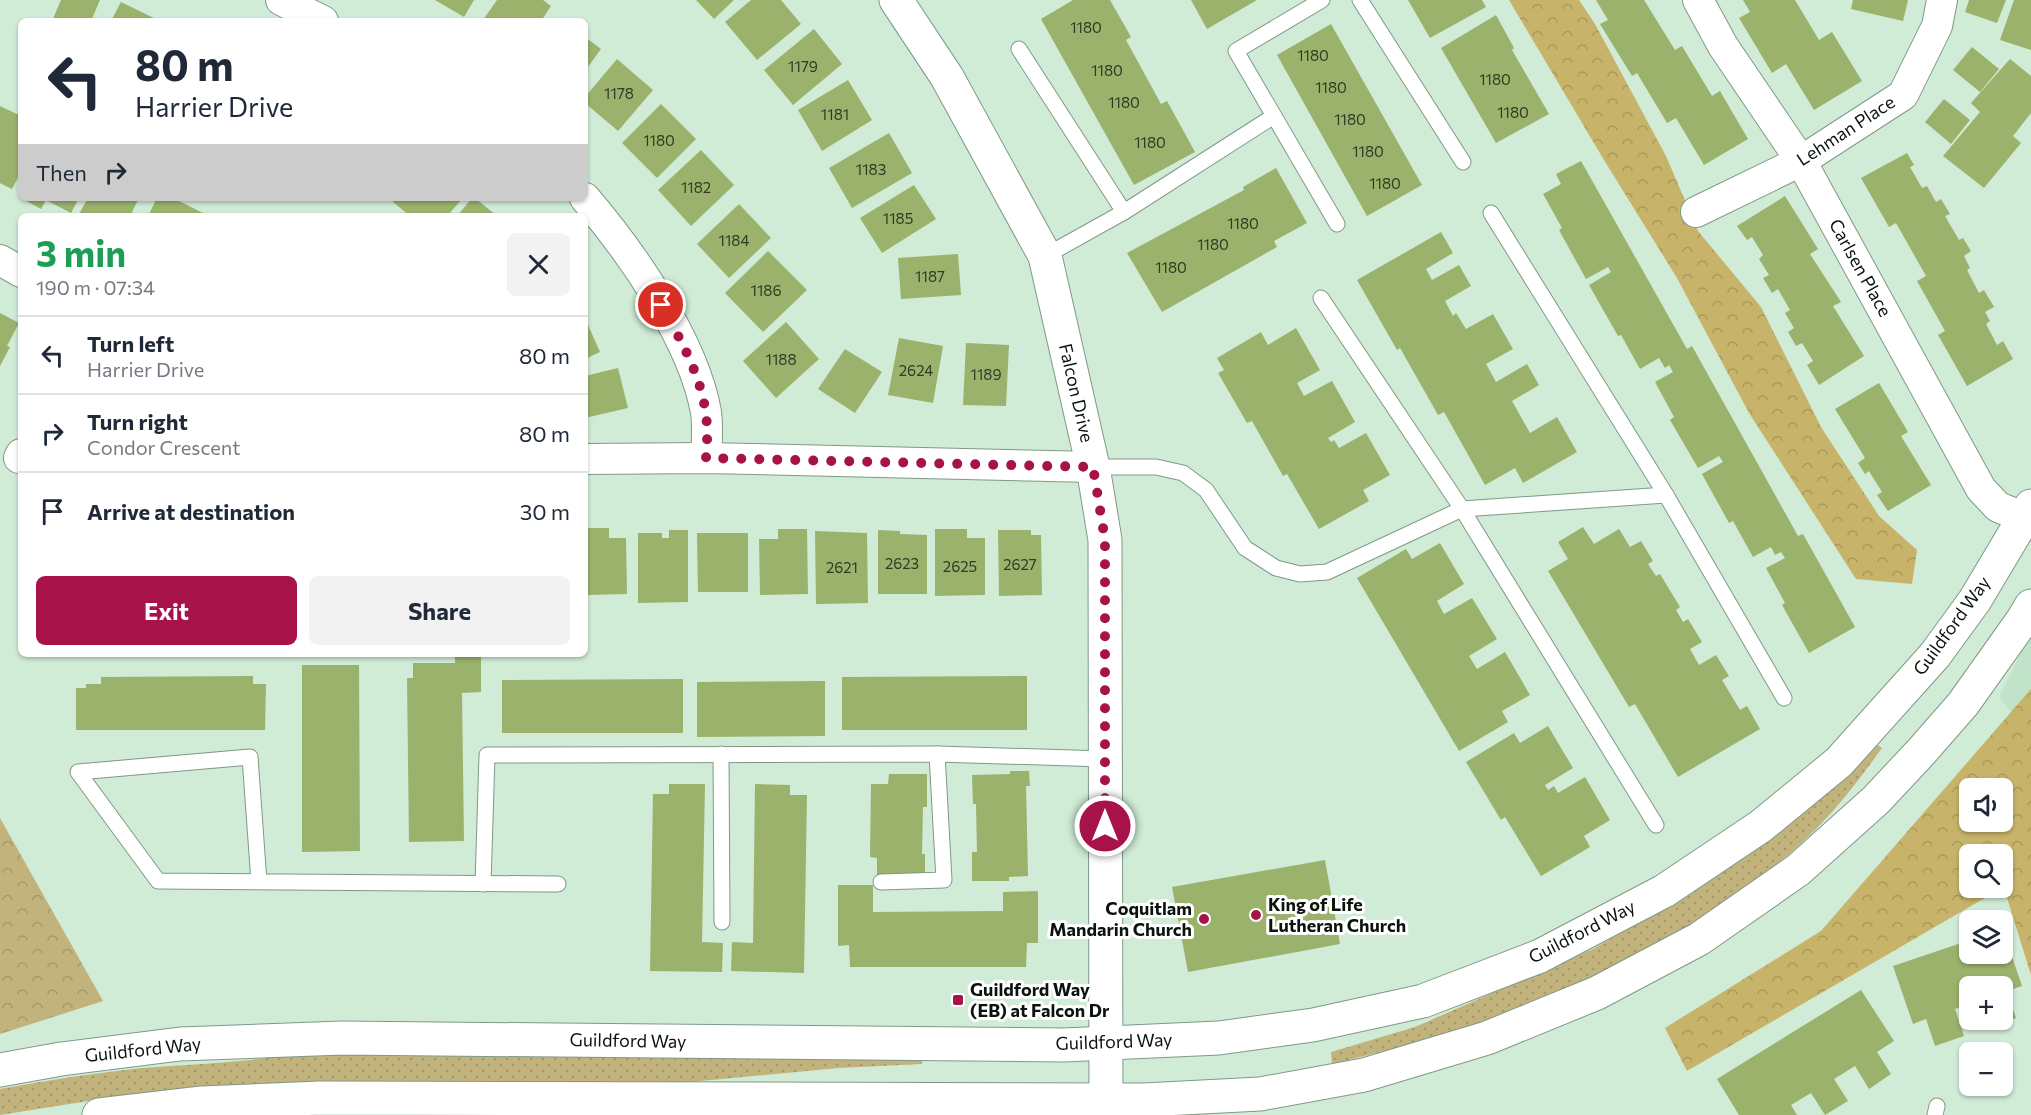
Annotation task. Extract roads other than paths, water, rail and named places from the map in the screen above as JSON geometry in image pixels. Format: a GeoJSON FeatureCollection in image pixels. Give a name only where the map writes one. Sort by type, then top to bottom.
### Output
{"type":"FeatureCollection","features":[{"type":"Feature","properties":{"kind":"main road","name":"Falcon Drive"},"geometry":{"type":"LineString","coordinates":[[896,0],[947,77],[1045,256],[1093,467],[1105,540],[1106,1107]]}},
{"type":"Feature","properties":{"kind":"main road","name":"Guildford Way"},"geometry":{"type":"LineString","coordinates":[[0,1070],[61,1059],[180,1044],[342,1038],[1040,1045],[1220,1038],[1302,1027],[1422,1000],[1540,956],[1664,891],[1761,826],[1839,762],[1935,655],[1975,600],[2029,515]]}},
{"type":"Feature","properties":{"kind":"main road"},"geometry":{"type":"LineString","coordinates":[[99,1115],[202,1102],[320,1098],[1106,1107],[1144,1100],[1260,1094],[1364,1074],[1486,1038],[1597,993],[1699,939],[1798,870],[1876,800],[1921,752],[1963,704],[2031,606]]}},
{"type":"Feature","properties":{"kind":"street"},"geometry":{"type":"LineString","coordinates":[[281,0],[316,18]]}},
{"type":"Feature","properties":{"kind":"street","name":"Carlsen Place"},"geometry":{"type":"LineString","coordinates":[[1698,0],[1723,46],[1802,161],[1981,489],[1998,507],[2029,515]]}},
{"type":"Feature","properties":{"kind":"street","name":"Lehman Place"},"geometry":{"type":"LineString","coordinates":[[1696,212],[1802,161],[1903,95],[1937,26],[1942,0]]}},
{"type":"Feature","properties":{"kind":"street"},"geometry":{"type":"LineString","coordinates":[[588,201],[643,274],[675,331],[702,392],[707,432],[706,458]]}},
{"type":"Feature","properties":{"kind":"street"},"geometry":{"type":"LineString","coordinates":[[0,260],[18,270]]}},
{"type":"Feature","properties":{"kind":"street"},"geometry":{"type":"LineString","coordinates":[[588,459],[706,458],[1093,467]]}},
{"type":"Feature","properties":{"kind":"lane"},"geometry":{"type":"LineString","coordinates":[[1322,0],[1236,51],[1337,224]]}},
{"type":"Feature","properties":{"kind":"lane"},"geometry":{"type":"LineString","coordinates":[[1360,0],[1463,162]]}},
{"type":"Feature","properties":{"kind":"lane"},"geometry":{"type":"LineString","coordinates":[[1019,49],[1124,212]]}},
{"type":"Feature","properties":{"kind":"lane"},"geometry":{"type":"LineString","coordinates":[[1045,256],[1124,212],[1274,116]]}},
{"type":"Feature","properties":{"kind":"lane"},"geometry":{"type":"LineString","coordinates":[[1491,213],[1666,495],[1784,698]]}},
{"type":"Feature","properties":{"kind":"lane"},"geometry":{"type":"LineString","coordinates":[[1321,298],[1462,509],[1656,825]]}},
{"type":"Feature","properties":{"kind":"lane"},"geometry":{"type":"LineString","coordinates":[[1093,467],[1156,467],[1183,473],[1206,490],[1245,548],[1275,568],[1300,574],[1327,572],[1462,509],[1666,495]]}},
{"type":"Feature","properties":{"kind":"lane"},"geometry":{"type":"LineString","coordinates":[[483,884],[487,754],[937,754],[1105,759]]}},
{"type":"Feature","properties":{"kind":"lane"},"geometry":{"type":"LineString","coordinates":[[721,754],[722,922]]}},
{"type":"Feature","properties":{"kind":"lane"},"geometry":{"type":"LineString","coordinates":[[881,882],[944,880],[937,754]]}},
{"type":"Feature","properties":{"kind":"lane"},"geometry":{"type":"LineString","coordinates":[[259,882],[249,757],[78,772],[158,881],[259,882],[483,884],[558,884]]}},
{"type":"Feature","properties":{"kind":"place","name":"King of Life Lutheran Church"},"geometry":{"type":"Point","coordinates":[1256,915]}},
{"type":"Feature","properties":{"kind":"place","name":"Coquitlam Mandarin Church"},"geometry":{"type":"Point","coordinates":[1204,919]}},
{"type":"Feature","properties":{"kind":"place","name":"Guildford Way (EB) at Falcon Dr"},"geometry":{"type":"Point","coordinates":[958,1000]}}]}
